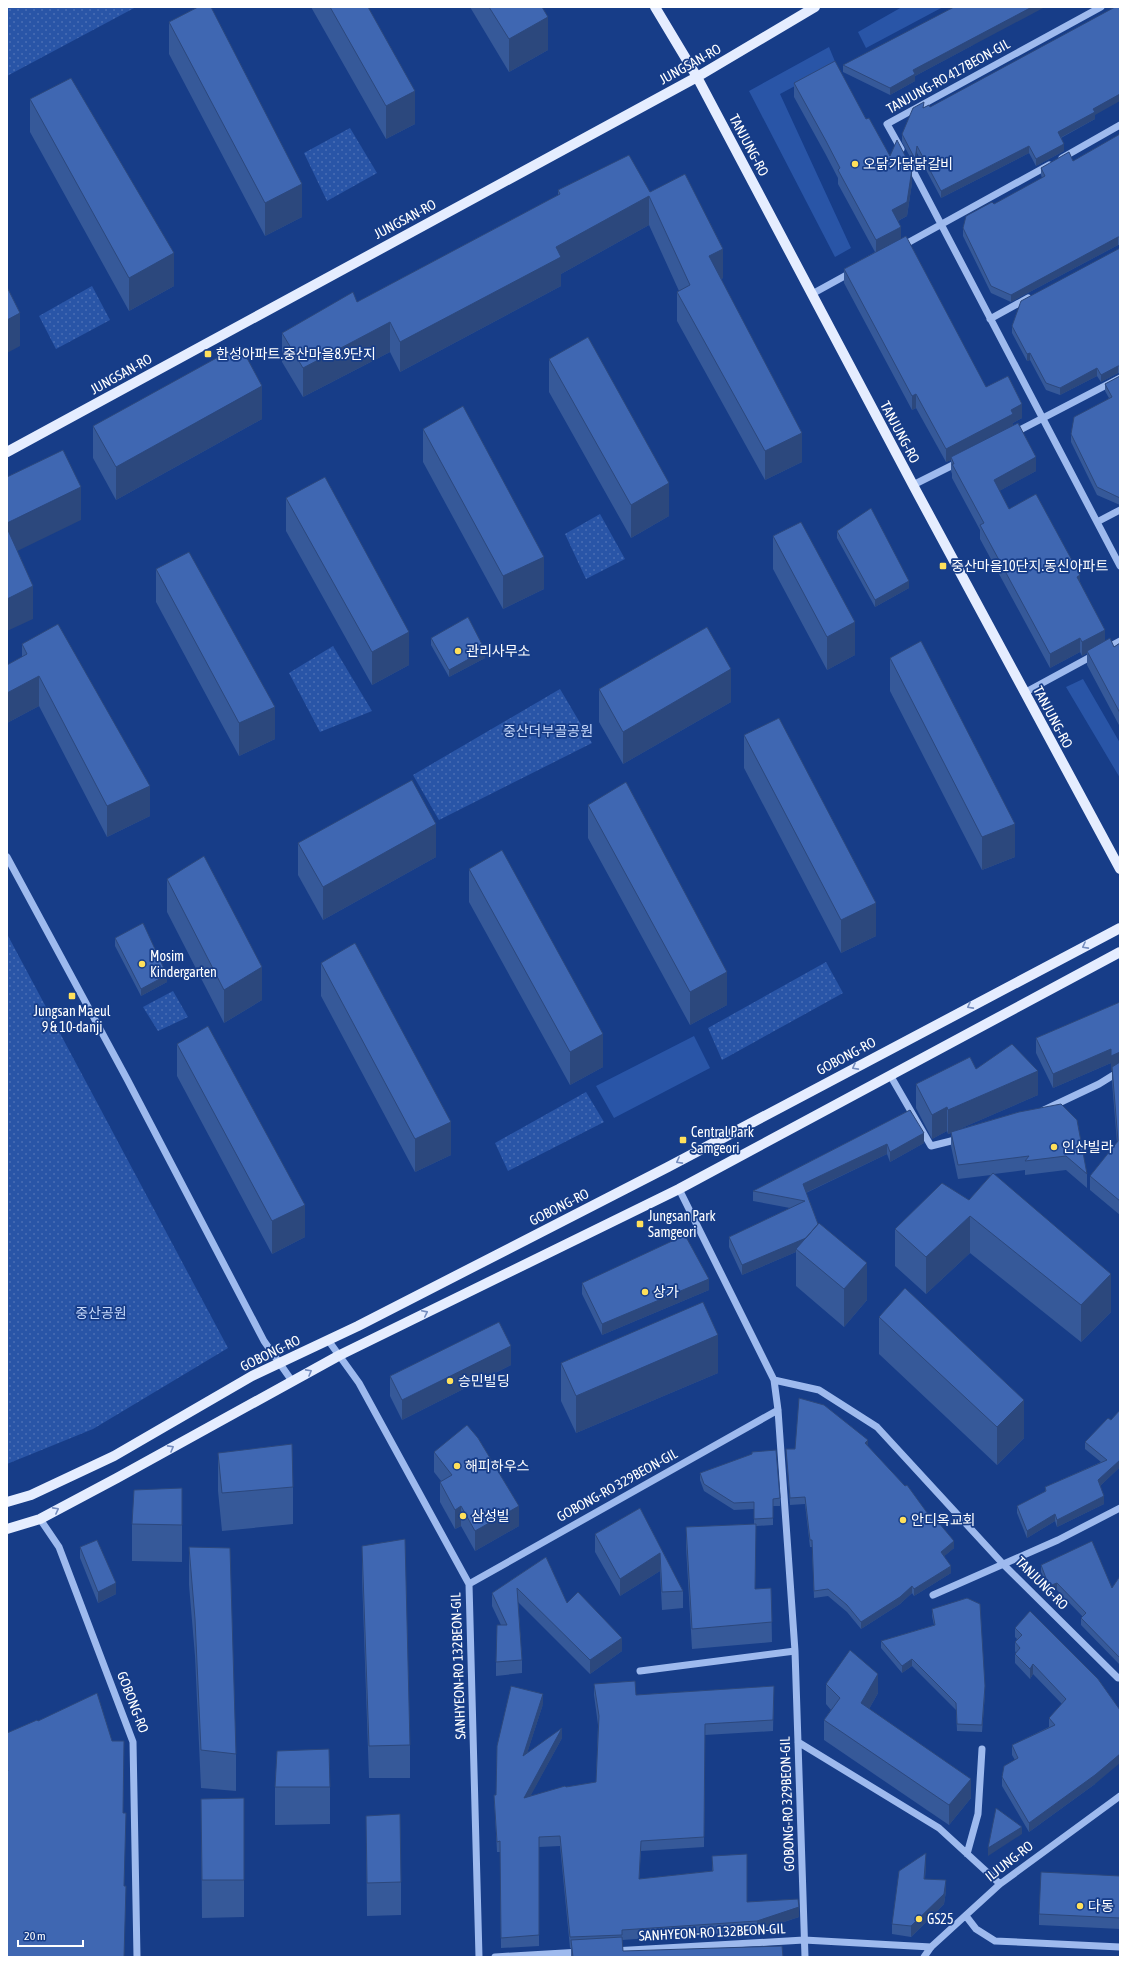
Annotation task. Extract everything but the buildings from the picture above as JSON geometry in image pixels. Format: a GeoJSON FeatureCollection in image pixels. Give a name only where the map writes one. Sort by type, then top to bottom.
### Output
{"type":"FeatureCollection","features":[{"type":"Feature","properties":{"kind":"main road","name":"TANJUNG-RO"},"geometry":{"type":"LineString","coordinates":[[655,7],[697,77],[913,485],[1120,870]]}},
{"type":"Feature","properties":{"kind":"main road","name":"JUNGSAN-RO"},"geometry":{"type":"LineString","coordinates":[[7,452],[697,77],[815,7]]}},
{"type":"Feature","properties":{"kind":"main road","name":"GOBONG-RO"},"geometry":{"type":"LineString","coordinates":[[7,1502],[31,1495],[114,1456],[252,1376],[328,1340],[668,1167],[1120,928]]}},
{"type":"Feature","properties":{"kind":"main road"},"geometry":{"type":"LineString","coordinates":[[7,1529],[40,1519],[340,1355],[680,1189],[1120,952]]}},
{"type":"Feature","properties":{"kind":"street","name":"TANJUNG-RO 417BEON-GIL"},"geometry":{"type":"LineString","coordinates":[[1101,7],[887,124],[1120,566]]}},
{"type":"Feature","properties":{"kind":"street"},"geometry":{"type":"LineString","coordinates":[[894,250],[942,226],[1120,126]]}},
{"type":"Feature","properties":{"kind":"street"},"geometry":{"type":"LineString","coordinates":[[812,294],[860,268]]}},
{"type":"Feature","properties":{"kind":"street"},"geometry":{"type":"LineString","coordinates":[[990,319],[1038,293]]}},
{"type":"Feature","properties":{"kind":"street"},"geometry":{"type":"LineString","coordinates":[[1008,436],[1120,378]]}},
{"type":"Feature","properties":{"kind":"street"},"geometry":{"type":"LineString","coordinates":[[913,485],[967,457]]}},
{"type":"Feature","properties":{"kind":"street"},"geometry":{"type":"LineString","coordinates":[[1097,522],[1120,510]]}},
{"type":"Feature","properties":{"kind":"street"},"geometry":{"type":"LineString","coordinates":[[1024,693],[1120,641]]}},
{"type":"Feature","properties":{"kind":"street"},"geometry":{"type":"LineString","coordinates":[[7,857],[127,1079],[264,1341],[292,1381]]}},
{"type":"Feature","properties":{"kind":"street"},"geometry":{"type":"LineString","coordinates":[[1036,1113],[1099,1084],[1120,1071]]}},
{"type":"Feature","properties":{"kind":"street"},"geometry":{"type":"LineString","coordinates":[[890,1075],[932,1146],[967,1137]]}},
{"type":"Feature","properties":{"kind":"street","name":"GOBONG-RO 329BEON-GIL"},"geometry":{"type":"LineString","coordinates":[[680,1189],[774,1380],[778,1410],[795,1651],[805,1957]]}},
{"type":"Feature","properties":{"kind":"street","name":"SANHYEON-RO 132BEON-GIL"},"geometry":{"type":"LineString","coordinates":[[328,1340],[359,1383],[469,1584],[479,1957]]}},
{"type":"Feature","properties":{"kind":"street"},"geometry":{"type":"LineString","coordinates":[[774,1380],[819,1390],[877,1427],[1003,1564],[933,1595]]}},
{"type":"Feature","properties":{"kind":"street","name":"GOBONG-RO 329BEON-GIL"},"geometry":{"type":"LineString","coordinates":[[469,1584],[778,1410]]}},
{"type":"Feature","properties":{"kind":"street","name":"TANJUNG-RO"},"geometry":{"type":"LineString","coordinates":[[1120,1508],[1058,1540],[1003,1564],[1118,1678],[1120,1678]]}},
{"type":"Feature","properties":{"kind":"street","name":"GOBONG-RO"},"geometry":{"type":"LineString","coordinates":[[40,1519],[59,1547],[134,1742],[137,1957]]}},
{"type":"Feature","properties":{"kind":"street"},"geometry":{"type":"LineString","coordinates":[[640,1671],[795,1651]]}},
{"type":"Feature","properties":{"kind":"street"},"geometry":{"type":"LineString","coordinates":[[798,1742],[939,1828],[1000,1884]]}},
{"type":"Feature","properties":{"kind":"street"},"geometry":{"type":"LineString","coordinates":[[967,1854],[978,1814],[982,1749]]}},
{"type":"Feature","properties":{"kind":"street","name":"ILJUNG-RO"},"geometry":{"type":"LineString","coordinates":[[924,1957],[931,1947],[1000,1884],[1120,1796]]}},
{"type":"Feature","properties":{"kind":"street"},"geometry":{"type":"LineString","coordinates":[[966,1916],[976,1929],[995,1941],[1120,1947]]}},
{"type":"Feature","properties":{"kind":"street","name":"SANHYEON-RO 132BEON-GIL"},"geometry":{"type":"LineString","coordinates":[[606,1951],[804,1940],[931,1947]]}},
{"type":"Feature","properties":{"kind":"street"},"geometry":{"type":"LineString","coordinates":[[495,1957],[590,1952]]}},
{"type":"Feature","properties":{"kind":"green space"},"geometry":{"type":"Polygon","coordinates":[[[7,7],[136,7],[7,76],[7,7]]]}},
{"type":"Feature","properties":{"kind":"green space"},"geometry":{"type":"Polygon","coordinates":[[[902,7],[943,7],[866,48],[858,32],[902,7]]]}},
{"type":"Feature","properties":{"kind":"green space"},"geometry":{"type":"Polygon","coordinates":[[[829,47],[836,64],[780,94],[851,248],[835,257],[749,91],[829,47]]]}},
{"type":"Feature","properties":{"kind":"green space"},"geometry":{"type":"Polygon","coordinates":[[[350,128],[377,173],[327,201],[304,153],[350,128]]]}},
{"type":"Feature","properties":{"kind":"green space"},"geometry":{"type":"Polygon","coordinates":[[[92,286],[110,320],[56,349],[39,316],[92,286]]]}},
{"type":"Feature","properties":{"kind":"green space"},"geometry":{"type":"Polygon","coordinates":[[[600,514],[625,559],[586,579],[565,534],[600,514]]]}},
{"type":"Feature","properties":{"kind":"green space"},"geometry":{"type":"Polygon","coordinates":[[[333,646],[372,711],[320,732],[289,673],[333,646]]]}},
{"type":"Feature","properties":{"kind":"green space"},"geometry":{"type":"Polygon","coordinates":[[[1083,679],[1120,743],[1120,778],[1066,687],[1083,679]]]}},
{"type":"Feature","properties":{"kind":"green space","name":"중산더부골공원"},"geometry":{"type":"Polygon","coordinates":[[[560,689],[592,743],[439,820],[413,775],[560,689]]]}},
{"type":"Feature","properties":{"kind":"green space","name":"중산공원"},"geometry":{"type":"Polygon","coordinates":[[[7,934],[228,1348],[93,1429],[7,1464],[7,934]]]}},
{"type":"Feature","properties":{"kind":"green space"},"geometry":{"type":"Polygon","coordinates":[[[826,962],[843,993],[722,1060],[708,1028],[826,962]]]}},
{"type":"Feature","properties":{"kind":"green space"},"geometry":{"type":"Polygon","coordinates":[[[173,991],[188,1017],[158,1031],[143,1007],[173,991]]]}},
{"type":"Feature","properties":{"kind":"green space"},"geometry":{"type":"Polygon","coordinates":[[[694,1036],[710,1068],[614,1118],[596,1086],[694,1036]]]}},
{"type":"Feature","properties":{"kind":"green space"},"geometry":{"type":"Polygon","coordinates":[[[586,1092],[604,1122],[508,1171],[495,1143],[586,1092]]]}},
{"type":"Feature","properties":{"kind":"place","name":"오닭가닭닭갈비"},"geometry":{"type":"Point","coordinates":[855,164]}},
{"type":"Feature","properties":{"kind":"place","name":"한성아파트.중산마을8.9단지"},"geometry":{"type":"Point","coordinates":[208,354]}},
{"type":"Feature","properties":{"kind":"place","name":"중산마을10단지.동신아파트"},"geometry":{"type":"Point","coordinates":[943,566]}},
{"type":"Feature","properties":{"kind":"place","name":"관리사무소"},"geometry":{"type":"Point","coordinates":[458,651]}},
{"type":"Feature","properties":{"kind":"place","name":"Mosim Kindergarten"},"geometry":{"type":"Point","coordinates":[142,964]}},
{"type":"Feature","properties":{"kind":"place","name":"Jungsan Maeul 9 & 10-danji"},"geometry":{"type":"Point","coordinates":[72,996]}},
{"type":"Feature","properties":{"kind":"place","name":"Central Park Samgeori"},"geometry":{"type":"Point","coordinates":[683,1140]}},
{"type":"Feature","properties":{"kind":"place","name":"인산빌라"},"geometry":{"type":"Point","coordinates":[1054,1147]}},
{"type":"Feature","properties":{"kind":"place","name":"Jungsan Park Samgeori"},"geometry":{"type":"Point","coordinates":[640,1224]}},
{"type":"Feature","properties":{"kind":"place","name":"상가"},"geometry":{"type":"Point","coordinates":[645,1292]}},
{"type":"Feature","properties":{"kind":"place","name":"승민빌딩"},"geometry":{"type":"Point","coordinates":[450,1381]}},
{"type":"Feature","properties":{"kind":"place","name":"해피하우스"},"geometry":{"type":"Point","coordinates":[457,1466]}},
{"type":"Feature","properties":{"kind":"place","name":"삼성빌"},"geometry":{"type":"Point","coordinates":[463,1516]}},
{"type":"Feature","properties":{"kind":"place","name":"안디옥교회"},"geometry":{"type":"Point","coordinates":[903,1520]}},
{"type":"Feature","properties":{"kind":"place","name":"다동"},"geometry":{"type":"Point","coordinates":[1080,1906]}},
{"type":"Feature","properties":{"kind":"place","name":"GS25"},"geometry":{"type":"Point","coordinates":[919,1919]}}]}
